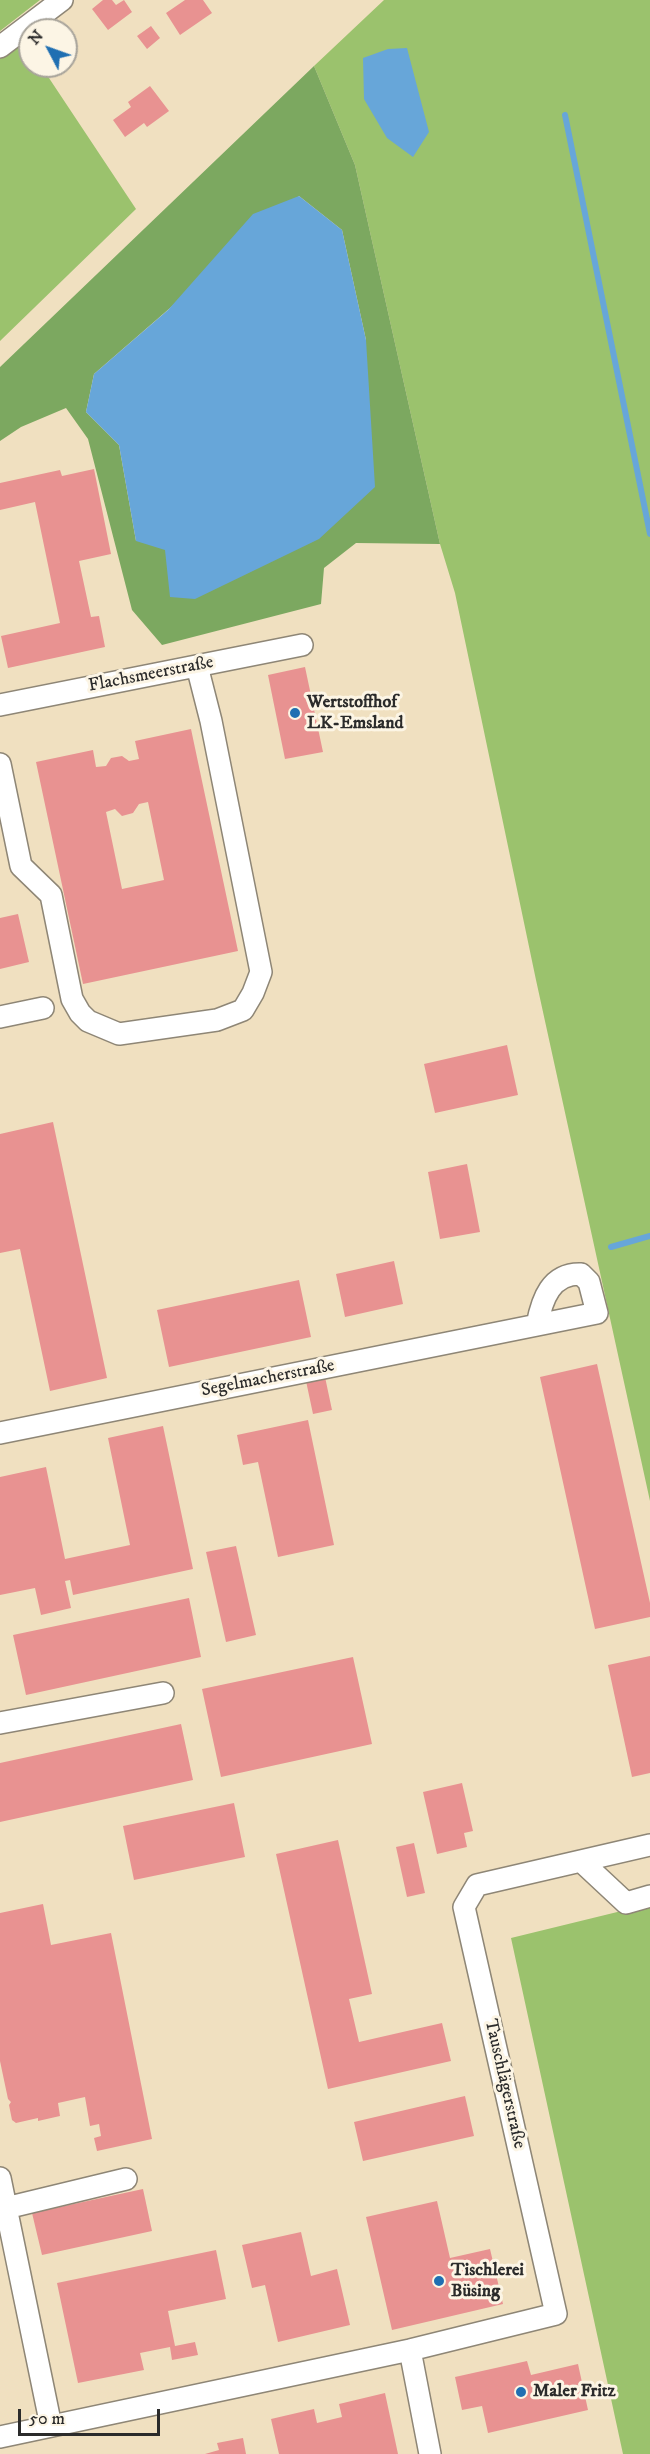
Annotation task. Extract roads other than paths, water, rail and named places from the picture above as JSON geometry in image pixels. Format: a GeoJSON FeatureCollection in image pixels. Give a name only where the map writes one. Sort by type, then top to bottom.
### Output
{"type":"FeatureCollection","features":[{"type":"Feature","properties":{"kind":"street"},"geometry":{"type":"LineString","coordinates":[[0,47],[62,0]]}},
{"type":"Feature","properties":{"kind":"street","name":"Flachsmeerstraße"},"geometry":{"type":"LineString","coordinates":[[0,705],[302,645]]}},
{"type":"Feature","properties":{"kind":"street"},"geometry":{"type":"LineString","coordinates":[[0,764],[21,866],[51,895],[72,999],[80,1013],[88,1021],[119,1035],[217,1020],[243,1010],[261,972],[197,666]]}},
{"type":"Feature","properties":{"kind":"street"},"geometry":{"type":"LineString","coordinates":[[0,1017],[43,1008]]}},
{"type":"Feature","properties":{"kind":"street","name":"Segelmacherstraße"},"geometry":{"type":"LineString","coordinates":[[0,1433],[537,1325]]}},
{"type":"Feature","properties":{"kind":"street"},"geometry":{"type":"LineString","coordinates":[[0,1723],[163,1694]]}},
{"type":"Feature","properties":{"kind":"street","name":"Tauschlägerstraße"},"geometry":{"type":"LineString","coordinates":[[0,2437],[410,2350],[556,2314],[464,1907],[477,1885],[650,1845]]}},
{"type":"Feature","properties":{"kind":"street"},"geometry":{"type":"LineString","coordinates":[[581,1861],[626,1903],[650,1896]]}},
{"type":"Feature","properties":{"kind":"street"},"geometry":{"type":"LineString","coordinates":[[0,2178],[51,2426]]}},
{"type":"Feature","properties":{"kind":"street"},"geometry":{"type":"LineString","coordinates":[[6,2208],[126,2180]]}},
{"type":"Feature","properties":{"kind":"street"},"geometry":{"type":"LineString","coordinates":[[410,2350],[430,2454]]}},
{"type":"Feature","properties":{"kind":"water"},"geometry":{"type":"Polygon","coordinates":[[[407,48],[429,132],[413,157],[387,138],[364,99],[363,58],[388,49],[407,48]]]}},
{"type":"Feature","properties":{"kind":"water"},"geometry":{"type":"Polygon","coordinates":[[[299,196],[342,230],[366,340],[375,487],[319,539],[195,599],[170,597],[165,550],[136,541],[119,445],[86,412],[94,374],[168,310],[253,214],[299,196]]]}},
{"type":"Feature","properties":{"kind":"waterway"},"geometry":{"type":"LineString","coordinates":[[565,115],[650,534]]}},
{"type":"Feature","properties":{"kind":"waterway"},"geometry":{"type":"LineString","coordinates":[[611,1247],[650,1236]]}},
{"type":"Feature","properties":{"kind":"place","name":"Wertstoffhof LK-Emsland"},"geometry":{"type":"Point","coordinates":[295,713]}},
{"type":"Feature","properties":{"kind":"place","name":"Tischlerei Büsing"},"geometry":{"type":"Point","coordinates":[439,2281]}},
{"type":"Feature","properties":{"kind":"place","name":"Maler Fritz"},"geometry":{"type":"Point","coordinates":[521,2392]}}]}
